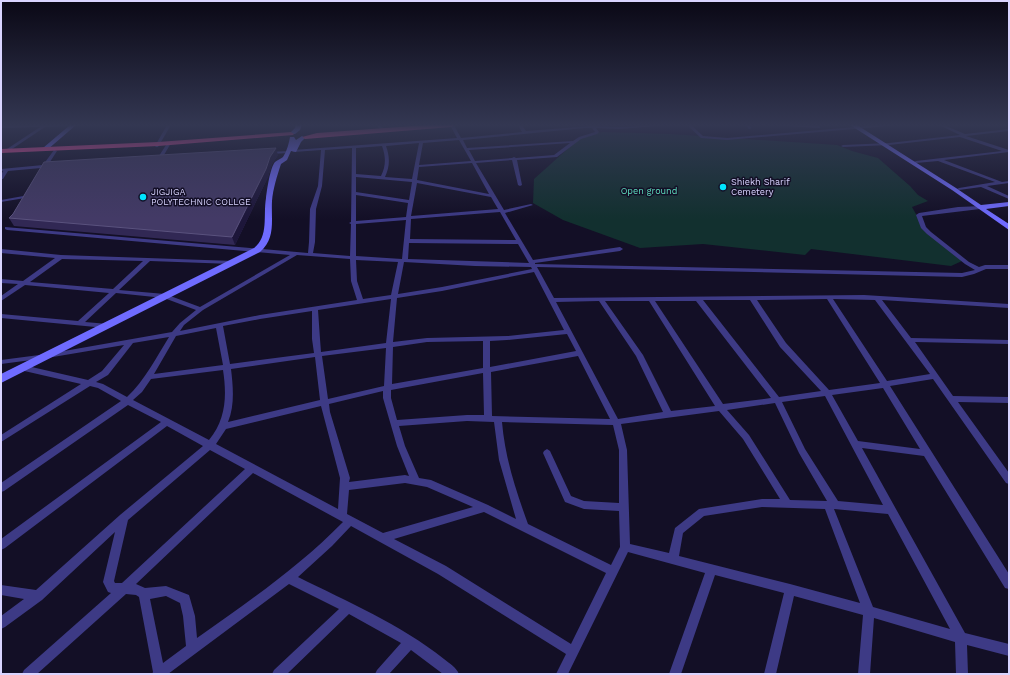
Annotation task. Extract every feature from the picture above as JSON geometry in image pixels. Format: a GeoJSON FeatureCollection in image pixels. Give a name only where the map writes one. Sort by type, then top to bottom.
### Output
{"type":"FeatureCollection","features":[{"type":"Feature","properties":{"kind":"street"},"geometry":{"type":"LineString","coordinates":[[41,174],[52,156]]}},
{"type":"Feature","properties":{"kind":"street"},"geometry":{"type":"LineString","coordinates":[[1,379],[257,250],[264,244],[268,231],[272,183],[278,163],[289,159],[290,156]]}},
{"type":"Feature","properties":{"kind":"street"},"geometry":{"type":"LineString","coordinates":[[310,255],[313,209],[318,197],[320,186],[322,156]]}},
{"type":"Feature","properties":{"kind":"street"},"geometry":{"type":"LineString","coordinates":[[354,156],[352,258],[354,282],[360,302]]}},
{"type":"Feature","properties":{"kind":"street"},"geometry":{"type":"LineString","coordinates":[[384,177],[388,164],[387,156]]}},
{"type":"Feature","properties":{"kind":"street"},"geometry":{"type":"LineString","coordinates":[[416,481],[394,423],[387,398],[386,388],[394,296],[408,241],[409,217],[419,156]]}},
{"type":"Feature","properties":{"kind":"street"},"geometry":{"type":"LineString","coordinates":[[469,156],[520,242],[580,353],[616,422],[623,450],[625,547],[572,651],[562,674]]}},
{"type":"Feature","properties":{"kind":"street"},"geometry":{"type":"LineString","coordinates":[[418,166],[545,156]]}},
{"type":"Feature","properties":{"kind":"street"},"geometry":{"type":"LineString","coordinates":[[905,156],[1009,224]]}},
{"type":"Feature","properties":{"kind":"street"},"geometry":{"type":"LineString","coordinates":[[907,156],[959,189],[1009,228]]}},
{"type":"Feature","properties":{"kind":"street"},"geometry":{"type":"LineString","coordinates":[[916,162],[963,156]]}},
{"type":"Feature","properties":{"kind":"street"},"geometry":{"type":"LineString","coordinates":[[514,158],[520,185]]}},
{"type":"Feature","properties":{"kind":"street"},"geometry":{"type":"LineString","coordinates":[[152,160],[167,159]]}},
{"type":"Feature","properties":{"kind":"street"},"geometry":{"type":"LineString","coordinates":[[938,159],[1001,183]]}},
{"type":"Feature","properties":{"kind":"street"},"geometry":{"type":"LineString","coordinates":[[1,170],[60,166]]}},
{"type":"Feature","properties":{"kind":"street"},"geometry":{"type":"LineString","coordinates":[[1,178],[7,169]]}},
{"type":"Feature","properties":{"kind":"street"},"geometry":{"type":"LineString","coordinates":[[354,175],[415,181],[493,196]]}},
{"type":"Feature","properties":{"kind":"street"},"geometry":{"type":"LineString","coordinates":[[959,189],[1009,182]]}},
{"type":"Feature","properties":{"kind":"street"},"geometry":{"type":"LineString","coordinates":[[982,186],[1009,198]]}},
{"type":"Feature","properties":{"kind":"street"},"geometry":{"type":"LineString","coordinates":[[25,202],[32,190]]}},
{"type":"Feature","properties":{"kind":"street"},"geometry":{"type":"LineString","coordinates":[[354,193],[411,202]]}},
{"type":"Feature","properties":{"kind":"street"},"geometry":{"type":"LineString","coordinates":[[1,201],[29,196]]}},
{"type":"Feature","properties":{"kind":"street"},"geometry":{"type":"LineString","coordinates":[[978,269],[929,233],[924,228],[919,215],[952,209],[1009,204]]}},
{"type":"Feature","properties":{"kind":"street"},"geometry":{"type":"LineString","coordinates":[[352,223],[409,217],[501,211],[531,205]]}},
{"type":"Feature","properties":{"kind":"street"},"geometry":{"type":"LineString","coordinates":[[4,229],[14,221]]}},
{"type":"Feature","properties":{"kind":"street"},"geometry":{"type":"LineString","coordinates":[[4,229],[352,258],[533,266],[962,275],[972,273],[985,267],[1009,267]]}},
{"type":"Feature","properties":{"kind":"street"},"geometry":{"type":"LineString","coordinates":[[408,241],[520,242]]}},
{"type":"Feature","properties":{"kind":"street"},"geometry":{"type":"LineString","coordinates":[[1,362],[130,342],[260,317],[449,288],[533,266],[620,249]]}},
{"type":"Feature","properties":{"kind":"street"},"geometry":{"type":"LineString","coordinates":[[1,251],[61,257],[147,261],[232,262]]}},
{"type":"Feature","properties":{"kind":"street"},"geometry":{"type":"LineString","coordinates":[[1,488],[127,400],[139,390],[149,377],[174,334],[182,324],[201,309],[295,254]]}},
{"type":"Feature","properties":{"kind":"street"},"geometry":{"type":"LineString","coordinates":[[1,299],[61,257]]}},
{"type":"Feature","properties":{"kind":"street"},"geometry":{"type":"LineString","coordinates":[[79,324],[147,261]]}},
{"type":"Feature","properties":{"kind":"street"},"geometry":{"type":"LineString","coordinates":[[1,281],[165,296],[201,309]]}},
{"type":"Feature","properties":{"kind":"street"},"geometry":{"type":"LineString","coordinates":[[752,298],[783,345],[827,393],[962,638],[962,674]]}},
{"type":"Feature","properties":{"kind":"street"},"geometry":{"type":"LineString","coordinates":[[829,298],[885,384],[1009,584]]}},
{"type":"Feature","properties":{"kind":"street"},"geometry":{"type":"LineString","coordinates":[[552,300],[877,298],[1009,306]]}},
{"type":"Feature","properties":{"kind":"street"},"geometry":{"type":"LineString","coordinates":[[877,298],[1008,477]]}},
{"type":"Feature","properties":{"kind":"street"},"geometry":{"type":"LineString","coordinates":[[651,299],[720,407],[746,437],[788,504]]}},
{"type":"Feature","properties":{"kind":"street"},"geometry":{"type":"LineString","coordinates":[[698,299],[777,400],[831,505],[869,611],[864,674]]}},
{"type":"Feature","properties":{"kind":"street"},"geometry":{"type":"LineString","coordinates":[[601,300],[638,355],[668,414]]}},
{"type":"Feature","properties":{"kind":"street"},"geometry":{"type":"LineString","coordinates":[[144,594],[159,674],[192,648],[262,599],[318,554],[346,518],[344,487],[345,478],[325,403],[318,354],[315,309]]}},
{"type":"Feature","properties":{"kind":"street"},"geometry":{"type":"LineString","coordinates":[[1,316],[106,326]]}},
{"type":"Feature","properties":{"kind":"street"},"geometry":{"type":"LineString","coordinates":[[1,623],[38,596],[123,518],[210,445],[223,426],[230,391],[219,325]]}},
{"type":"Feature","properties":{"kind":"street"},"geometry":{"type":"LineString","coordinates":[[149,377],[438,339],[507,338],[569,332]]}},
{"type":"Feature","properties":{"kind":"street"},"geometry":{"type":"LineString","coordinates":[[486,339],[488,418]]}},
{"type":"Feature","properties":{"kind":"street"},"geometry":{"type":"LineString","coordinates":[[909,340],[1009,342]]}},
{"type":"Feature","properties":{"kind":"street"},"geometry":{"type":"LineString","coordinates":[[1,439],[105,373],[130,342]]}},
{"type":"Feature","properties":{"kind":"street"},"geometry":{"type":"LineString","coordinates":[[223,426],[386,388],[580,353]]}},
{"type":"Feature","properties":{"kind":"street"},"geometry":{"type":"LineString","coordinates":[[23,368],[100,386],[442,570],[572,651]]}},
{"type":"Feature","properties":{"kind":"street"},"geometry":{"type":"LineString","coordinates":[[394,423],[467,418],[616,422],[827,393],[935,376]]}},
{"type":"Feature","properties":{"kind":"street"},"geometry":{"type":"LineString","coordinates":[[952,399],[1009,400]]}},
{"type":"Feature","properties":{"kind":"street"},"geometry":{"type":"LineString","coordinates":[[498,418],[498,431],[507,477],[524,527]]}},
{"type":"Feature","properties":{"kind":"street"},"geometry":{"type":"LineString","coordinates":[[1,545],[167,422]]}},
{"type":"Feature","properties":{"kind":"street"},"geometry":{"type":"LineString","coordinates":[[855,444],[927,453]]}},
{"type":"Feature","properties":{"kind":"street"},"geometry":{"type":"LineString","coordinates":[[547,453],[568,499],[584,505],[624,507]]}},
{"type":"Feature","properties":{"kind":"street"},"geometry":{"type":"LineString","coordinates":[[28,674],[125,588],[252,468]]}},
{"type":"Feature","properties":{"kind":"street"},"geometry":{"type":"LineString","coordinates":[[344,487],[405,479],[428,483],[485,508],[613,571]]}},
{"type":"Feature","properties":{"kind":"street"},"geometry":{"type":"LineString","coordinates":[[673,559],[679,531],[702,512],[762,503],[831,505],[891,510]]}},
{"type":"Feature","properties":{"kind":"street"},"geometry":{"type":"LineString","coordinates":[[382,538],[485,508]]}},
{"type":"Feature","properties":{"kind":"street"},"geometry":{"type":"LineString","coordinates":[[123,518],[108,582],[112,588],[138,590],[144,594],[166,591],[185,599],[189,616],[192,648]]}},
{"type":"Feature","properties":{"kind":"street"},"geometry":{"type":"LineString","coordinates":[[625,547],[869,611],[1009,650]]}},
{"type":"Feature","properties":{"kind":"street"},"geometry":{"type":"LineString","coordinates":[[675,674],[712,569]]}},
{"type":"Feature","properties":{"kind":"street"},"geometry":{"type":"LineString","coordinates":[[288,578],[409,643],[440,662],[453,674]]}},
{"type":"Feature","properties":{"kind":"street"},"geometry":{"type":"LineString","coordinates":[[1,590],[38,596]]}},
{"type":"Feature","properties":{"kind":"street"},"geometry":{"type":"LineString","coordinates":[[770,674],[790,590]]}},
{"type":"Feature","properties":{"kind":"street"},"geometry":{"type":"LineString","coordinates":[[278,674],[347,609]]}},
{"type":"Feature","properties":{"kind":"street"},"geometry":{"type":"LineString","coordinates":[[381,674],[409,643]]}},
{"type":"Feature","properties":{"kind":"green space","name":"Open ground"},"geometry":{"type":"Polygon","coordinates":[[[559,156],[872,156],[878,158],[918,195],[928,201],[912,207],[926,232],[962,261],[951,266],[811,249],[805,255],[703,244],[640,248],[563,220],[533,203],[534,179],[559,156]]]}},
{"type":"Feature","properties":{"kind":"building","name":"JIGJIGA POLYTECHNIC COLLGE"},"geometry":{"type":"Polygon","coordinates":[[[135,156],[270,156],[266,169],[232,237],[9,218],[13,214],[44,162],[135,156]]]}},
{"type":"Feature","properties":{"kind":"place","name":"Shiekh Sharif Cemetery"},"geometry":{"type":"Point","coordinates":[723,187]}},
{"type":"Feature","properties":{"kind":"place","name":"JIGJIGA POLYTECHNIC COLLGE"},"geometry":{"type":"Point","coordinates":[143,197]}}]}
